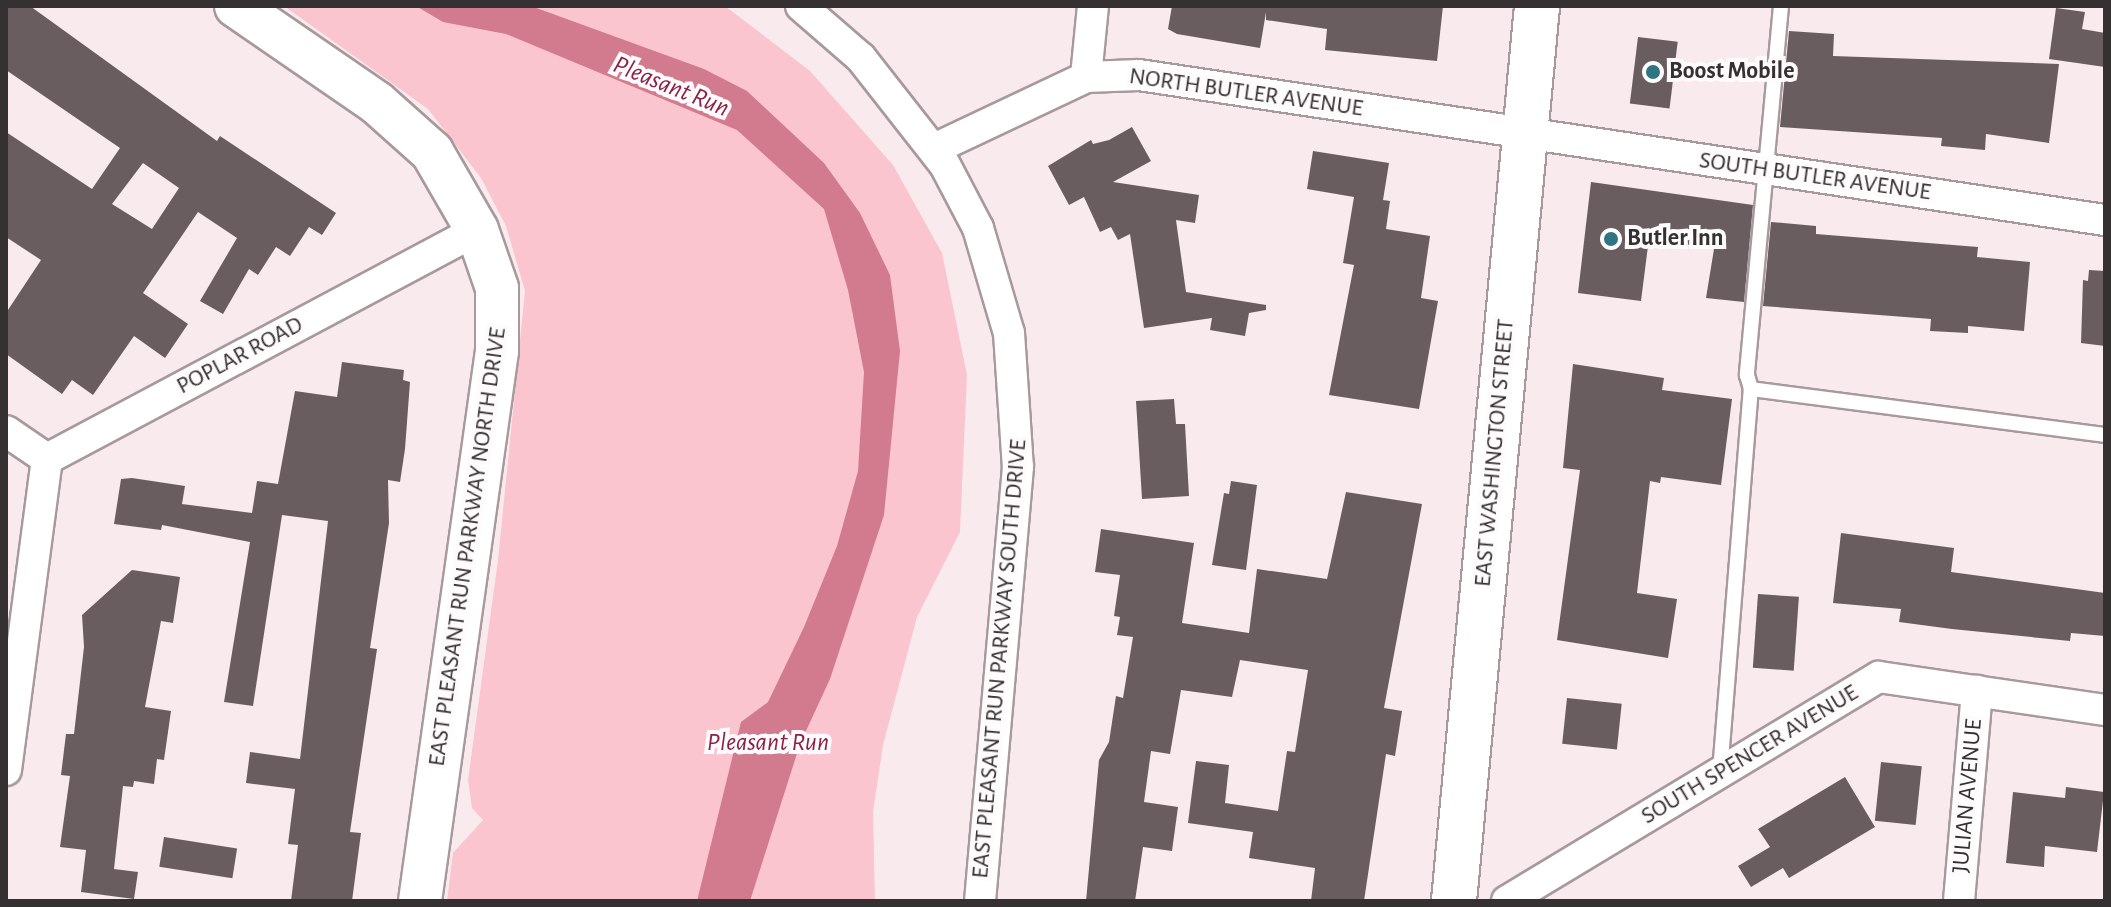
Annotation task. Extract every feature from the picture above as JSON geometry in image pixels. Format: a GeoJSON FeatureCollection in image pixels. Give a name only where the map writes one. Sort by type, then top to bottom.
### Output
{"type":"FeatureCollection","features":[{"type":"Feature","properties":{"kind":"main road","name":"EAST PLEASANT RUN PARKWAY NORTH DRIVE"},"geometry":{"type":"LineString","coordinates":[[236,6],[403,123],[432,152],[477,230],[497,288],[497,351],[420,901]]}},
{"type":"Feature","properties":{"kind":"main road","name":"EAST WASHINGTON STREET"},"geometry":{"type":"LineString","coordinates":[[1454,901],[1537,6]]}},
{"type":"Feature","properties":{"kind":"street","name":"EAST PLEASANT RUN PARKWAY SOUTH DRIVE"},"geometry":{"type":"LineString","coordinates":[[801,6],[861,58],[934,149],[978,228],[990,260],[1009,333],[1017,401],[1015,509],[980,901]]}},
{"type":"Feature","properties":{"kind":"street"},"geometry":{"type":"LineString","coordinates":[[1086,77],[1093,6]]}},
{"type":"Feature","properties":{"kind":"street","name":"NORTH BUTLER AVENUE"},"geometry":{"type":"LineString","coordinates":[[934,149],[1086,77],[1139,75],[1525,134]]}},
{"type":"Feature","properties":{"kind":"street","name":"SOUTH BUTLER AVENUE"},"geometry":{"type":"LineString","coordinates":[[1525,134],[2105,220]]}},
{"type":"Feature","properties":{"kind":"street","name":"POPLAR ROAD"},"geometry":{"type":"LineString","coordinates":[[47,459],[477,230]]}},
{"type":"Feature","properties":{"kind":"street"},"geometry":{"type":"LineString","coordinates":[[6,431],[47,459],[6,770]]}},
{"type":"Feature","properties":{"kind":"street","name":"SOUTH SPENCER AVENUE"},"geometry":{"type":"LineString","coordinates":[[1507,901],[1879,677],[2105,710]]}},
{"type":"Feature","properties":{"kind":"street","name":"JULIAN AVENUE"},"geometry":{"type":"LineString","coordinates":[[1959,901],[1977,691]]}},
{"type":"Feature","properties":{"kind":"lane"},"geometry":{"type":"LineString","coordinates":[[1720,773],[1751,389],[1747,375],[1781,6]]}},
{"type":"Feature","properties":{"kind":"lane"},"geometry":{"type":"LineString","coordinates":[[1751,389],[2105,435]]}},
{"type":"Feature","properties":{"kind":"shaded area"},"geometry":{"type":"Polygon","coordinates":[[[284,6],[725,6],[810,71],[893,165],[942,253],[967,375],[960,532],[917,617],[883,745],[873,812],[875,901],[447,901],[453,853],[483,820],[472,808],[468,780],[498,560],[525,291],[506,226],[481,178],[428,109],[284,6]]]}},
{"type":"Feature","properties":{"kind":"water","name":"Pleasant Run"},"geometry":{"type":"Polygon","coordinates":[[[416,6],[531,6],[704,69],[747,91],[824,163],[860,213],[890,275],[900,351],[884,515],[830,679],[800,744],[750,901],[697,901],[741,722],[768,702],[804,627],[837,546],[858,471],[864,372],[848,290],[824,209],[737,130],[506,34],[443,22],[416,6]]]}},
{"type":"Feature","properties":{"kind":"building"},"geometry":{"type":"Polygon","coordinates":[[[6,6],[30,6],[217,141],[220,136],[336,213],[322,235],[309,227],[290,256],[276,247],[258,275],[249,269],[223,314],[200,301],[237,238],[198,212],[143,293],[188,324],[165,358],[134,336],[93,395],[72,380],[62,394],[6,354],[6,313],[41,260],[6,237],[6,132],[92,189],[120,148],[6,70],[6,6]],[[143,163],[112,204],[152,229],[179,188],[143,163]]]}},
{"type":"Feature","properties":{"kind":"building"},"geometry":{"type":"Polygon","coordinates":[[[1172,6],[1443,6],[1437,61],[1325,50],[1327,29],[1266,20],[1266,12],[1260,48],[1177,34],[1168,29],[1172,6]]]}},
{"type":"Feature","properties":{"kind":"building"},"geometry":{"type":"Polygon","coordinates":[[[2056,8],[2085,12],[2082,29],[2105,33],[2105,67],[2049,59],[2056,8]]]}},
{"type":"Feature","properties":{"kind":"building"},"geometry":{"type":"Polygon","coordinates":[[[1789,31],[1834,34],[1833,56],[2059,64],[2049,143],[1986,134],[1985,150],[1941,146],[1942,138],[1780,127],[1789,31]]]}},
{"type":"Feature","properties":{"kind":"building","name":"Boost Mobile"},"geometry":{"type":"Polygon","coordinates":[[[1638,37],[1678,42],[1670,108],[1630,104],[1638,37]]]}},
{"type":"Feature","properties":{"kind":"building"},"geometry":{"type":"Polygon","coordinates":[[[1132,127],[1151,161],[1113,182],[1199,195],[1195,223],[1176,220],[1186,292],[1266,305],[1266,310],[1249,313],[1245,336],[1210,330],[1212,318],[1144,328],[1130,234],[1118,240],[1111,227],[1100,232],[1084,197],[1069,205],[1048,166],[1091,140],[1093,144],[1109,140],[1132,127]]]}},
{"type":"Feature","properties":{"kind":"building"},"geometry":{"type":"Polygon","coordinates":[[[1313,151],[1389,163],[1383,200],[1390,201],[1386,229],[1430,236],[1421,298],[1438,301],[1419,409],[1329,395],[1354,265],[1343,263],[1354,197],[1307,189],[1313,151]]]}},
{"type":"Feature","properties":{"kind":"building","name":"Butler Inn"},"geometry":{"type":"Polygon","coordinates":[[[1591,182],[1753,205],[1744,302],[1706,298],[1714,249],[1649,238],[1641,301],[1578,293],[1591,182]]]}},
{"type":"Feature","properties":{"kind":"building"},"geometry":{"type":"Polygon","coordinates":[[[1771,222],[1816,226],[1816,234],[1978,247],[1977,257],[2030,262],[2024,331],[1968,326],[1968,333],[1930,331],[1931,319],[1763,306],[1771,222]]]}},
{"type":"Feature","properties":{"kind":"building"},"geometry":{"type":"Polygon","coordinates":[[[2089,270],[2105,271],[2105,346],[2081,343],[2083,280],[2088,281],[2089,270]]]}},
{"type":"Feature","properties":{"kind":"building"},"geometry":{"type":"Polygon","coordinates":[[[342,362],[404,370],[403,380],[410,382],[405,449],[400,482],[388,480],[389,523],[370,648],[377,649],[350,832],[361,833],[352,901],[291,901],[298,845],[288,844],[295,789],[246,783],[250,752],[300,759],[328,521],[282,515],[253,706],[224,702],[250,542],[162,525],[161,530],[114,524],[121,479],[132,478],[185,486],[182,504],[252,513],[257,481],[278,484],[295,391],[337,397],[342,362]]]}},
{"type":"Feature","properties":{"kind":"building"},"geometry":{"type":"Polygon","coordinates":[[[1573,364],[1664,378],[1662,390],[1732,399],[1721,485],[1661,477],[1660,483],[1650,481],[1637,593],[1677,599],[1668,658],[1557,640],[1580,470],[1563,468],[1573,364]]]}},
{"type":"Feature","properties":{"kind":"building"},"geometry":{"type":"Polygon","coordinates":[[[1174,399],[1176,424],[1185,424],[1189,496],[1142,499],[1136,401],[1174,399]]]}},
{"type":"Feature","properties":{"kind":"building"},"geometry":{"type":"Polygon","coordinates":[[[1231,481],[1257,485],[1246,570],[1212,565],[1224,493],[1229,494],[1231,481]]]}},
{"type":"Feature","properties":{"kind":"building"},"geometry":{"type":"Polygon","coordinates":[[[1346,492],[1422,504],[1384,708],[1402,711],[1395,756],[1386,754],[1364,901],[1311,901],[1315,868],[1249,858],[1253,832],[1188,823],[1196,761],[1229,765],[1225,803],[1278,811],[1287,751],[1295,752],[1308,670],[1240,660],[1232,697],[1181,690],[1170,754],[1151,751],[1144,802],[1178,807],[1172,851],[1143,847],[1135,901],[1086,901],[1099,760],[1109,742],[1116,696],[1123,698],[1133,637],[1117,635],[1120,617],[1114,616],[1120,575],[1095,572],[1101,529],[1194,543],[1182,623],[1249,633],[1257,569],[1327,579],[1346,492]]]}},
{"type":"Feature","properties":{"kind":"building"},"geometry":{"type":"Polygon","coordinates":[[[1841,533],[1954,548],[1951,572],[2105,593],[2105,636],[2071,633],[2070,641],[1952,629],[1899,622],[1901,609],[1833,603],[1841,533]]]}},
{"type":"Feature","properties":{"kind":"building"},"geometry":{"type":"Polygon","coordinates":[[[132,570],[180,577],[173,623],[161,621],[145,707],[171,711],[164,760],[157,759],[154,784],[134,781],[133,787],[123,786],[114,869],[138,872],[134,899],[81,892],[86,850],[60,847],[70,776],[61,775],[66,734],[74,734],[84,647],[82,615],[132,570]]]}},
{"type":"Feature","properties":{"kind":"building"},"geometry":{"type":"Polygon","coordinates":[[[1758,594],[1799,597],[1794,671],[1753,668],[1758,594]]]}},
{"type":"Feature","properties":{"kind":"building"},"geometry":{"type":"Polygon","coordinates":[[[1567,698],[1622,704],[1617,749],[1562,744],[1567,698]]]}},
{"type":"Feature","properties":{"kind":"building"},"geometry":{"type":"Polygon","coordinates":[[[1881,762],[1922,766],[1916,825],[1875,821],[1881,762]]]}},
{"type":"Feature","properties":{"kind":"building"},"geometry":{"type":"Polygon","coordinates":[[[1845,777],[1875,827],[1789,878],[1783,868],[1751,887],[1738,866],[1770,847],[1758,829],[1845,777]]]}},
{"type":"Feature","properties":{"kind":"building"},"geometry":{"type":"Polygon","coordinates":[[[2066,787],[2104,792],[2097,852],[2045,846],[2044,867],[2006,863],[2013,792],[2065,798],[2066,787]]]}},
{"type":"Feature","properties":{"kind":"building"},"geometry":{"type":"Polygon","coordinates":[[[164,837],[237,849],[232,878],[159,867],[164,837]]]}},
{"type":"Feature","properties":{"kind":"place","name":"Boost Mobile"},"geometry":{"type":"Point","coordinates":[1653,72]}},
{"type":"Feature","properties":{"kind":"place","name":"Butler Inn"},"geometry":{"type":"Point","coordinates":[1611,239]}}]}
